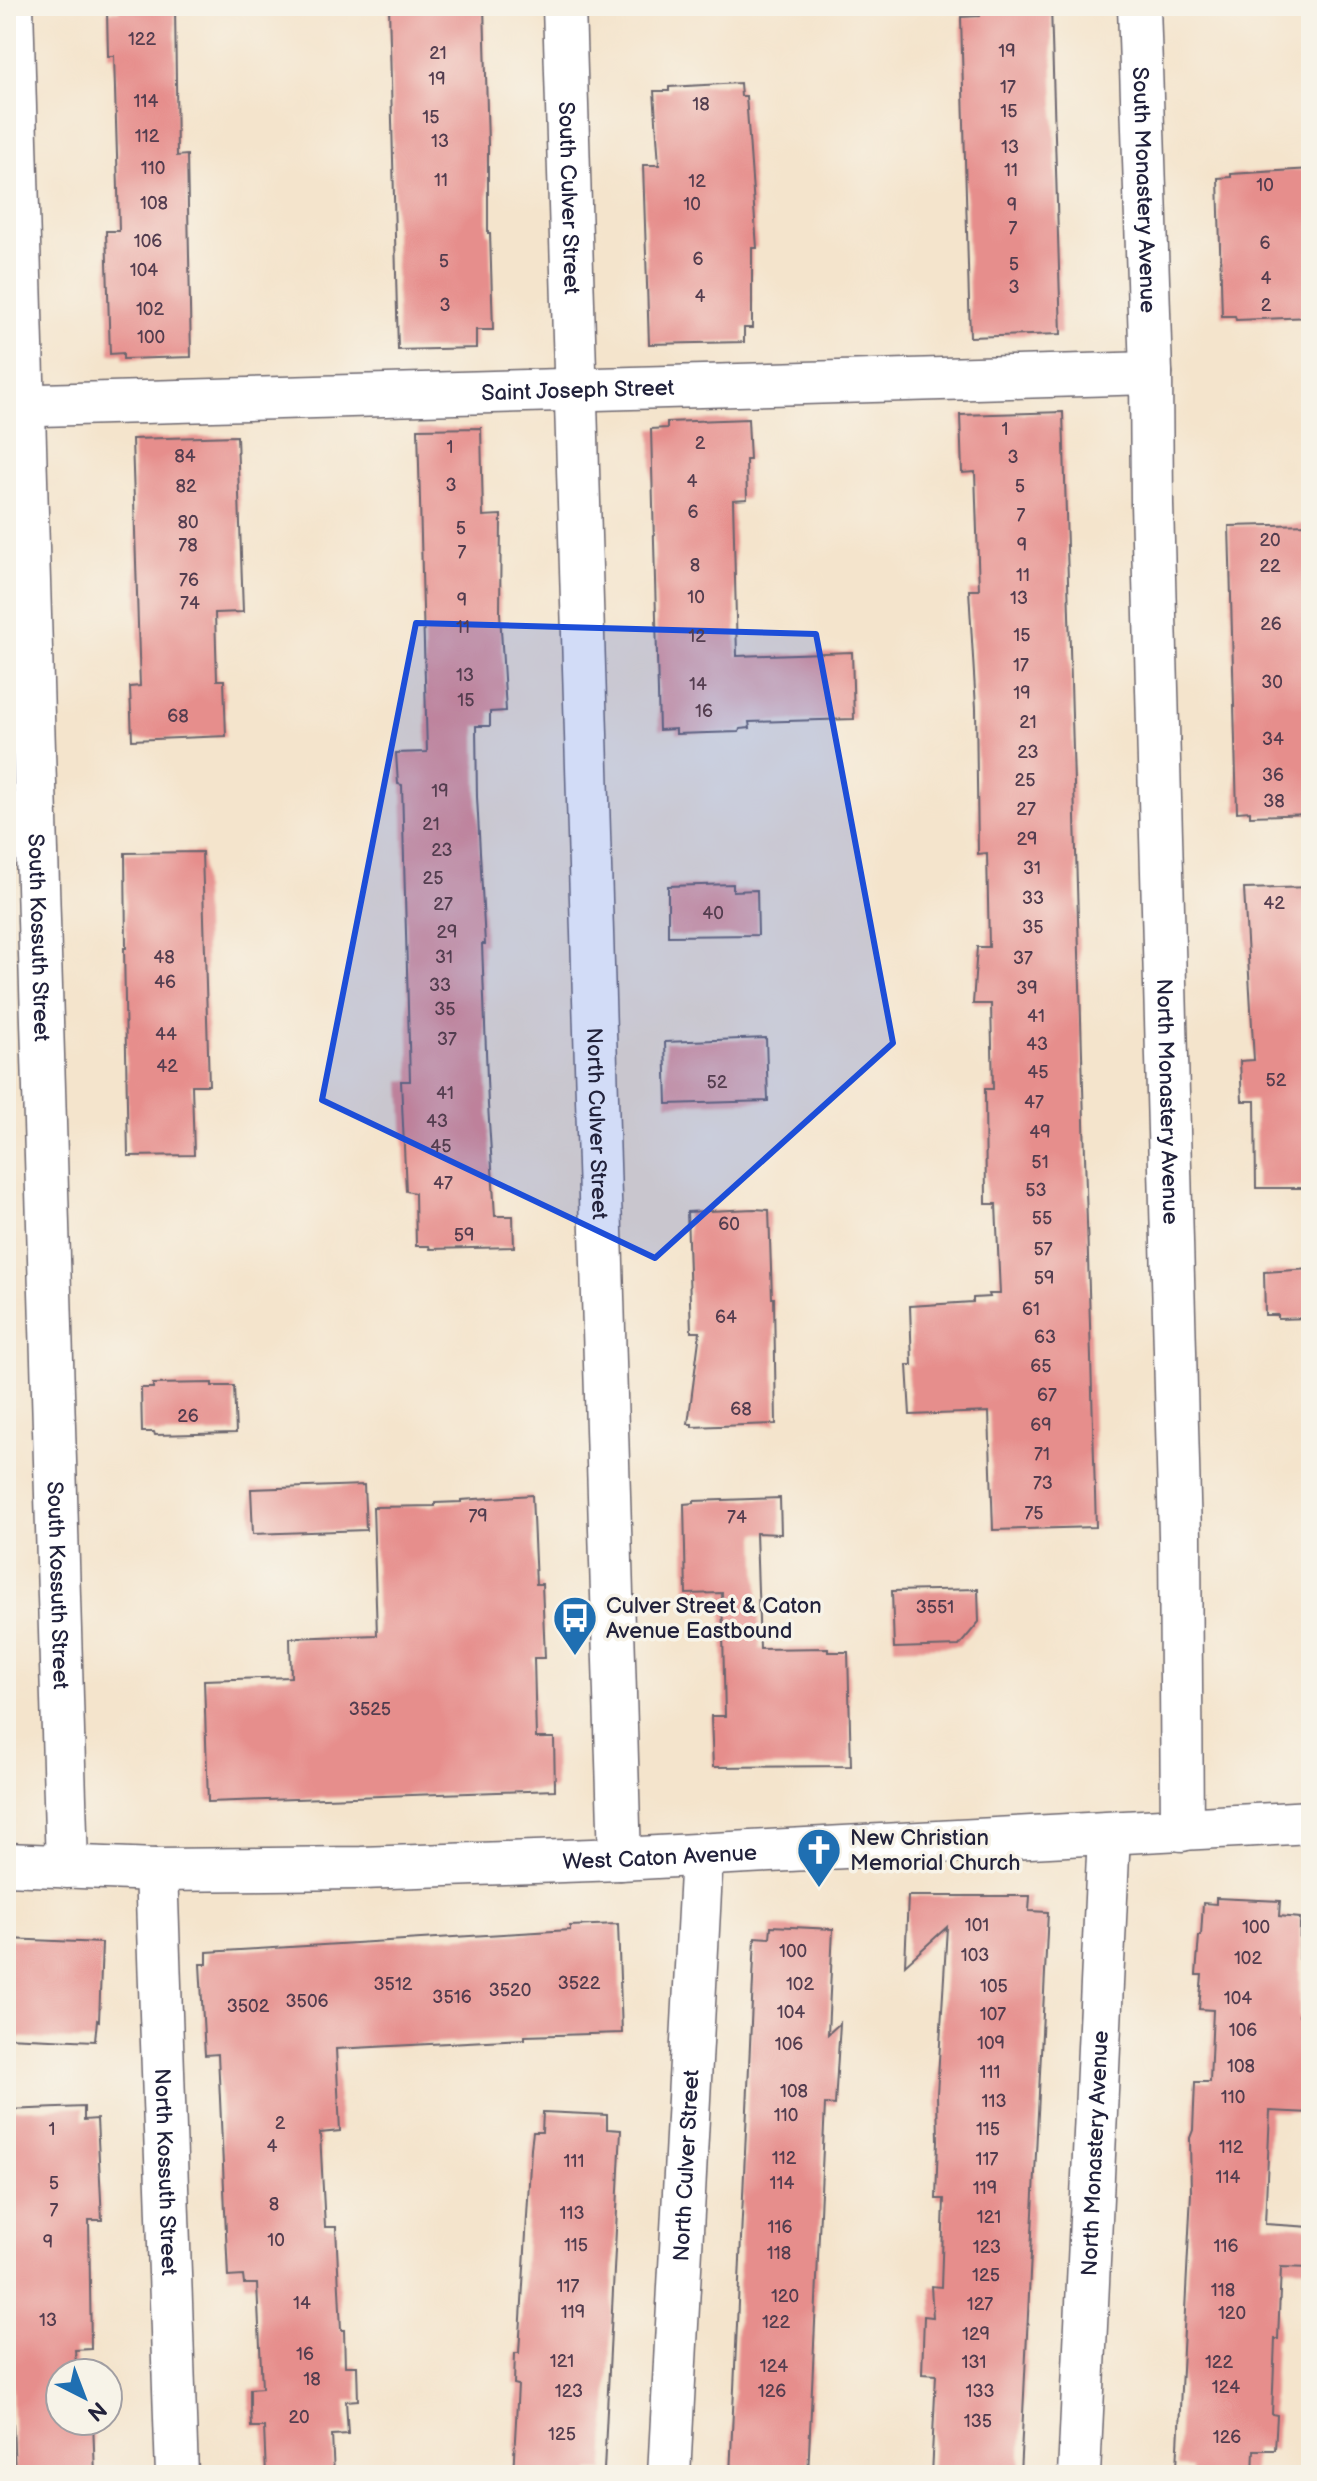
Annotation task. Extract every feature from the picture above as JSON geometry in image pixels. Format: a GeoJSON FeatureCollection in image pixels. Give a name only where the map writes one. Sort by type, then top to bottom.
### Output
{"type":"FeatureCollection","features":[{"type":"Feature","properties":{"kind":"street","name":"South Kossuth Street"},"geometry":{"type":"LineString","coordinates":[[12,6],[15,405],[67,1867]]}},
{"type":"Feature","properties":{"kind":"street","name":"South Culver Street"},"geometry":{"type":"LineString","coordinates":[[564,6],[575,389]]}},
{"type":"Feature","properties":{"kind":"street","name":"South Monastery Avenue"},"geometry":{"type":"LineString","coordinates":[[1139,6],[1151,373]]}},
{"type":"Feature","properties":{"kind":"street","name":"Saint Joseph Street"},"geometry":{"type":"LineString","coordinates":[[15,405],[1151,373]]}},
{"type":"Feature","properties":{"kind":"street","name":"North Monastery Avenue"},"geometry":{"type":"LineString","coordinates":[[1151,373],[1180,1536],[1182,1830]]}},
{"type":"Feature","properties":{"kind":"street","name":"North Culver Street"},"geometry":{"type":"LineString","coordinates":[[575,389],[620,1859]]}},
{"type":"Feature","properties":{"kind":"street","name":"West Caton Avenue"},"geometry":{"type":"LineString","coordinates":[[6,1864],[156,1870],[361,1868],[620,1859],[1311,1822]]}},
{"type":"Feature","properties":{"kind":"street","name":"North Monastery Avenue"},"geometry":{"type":"LineString","coordinates":[[1079,2475],[1109,1834]]}},
{"type":"Feature","properties":{"kind":"street","name":"North Culver Street"},"geometry":{"type":"LineString","coordinates":[[669,2475],[702,1854]]}},
{"type":"Feature","properties":{"kind":"street","name":"North Kossuth Street"},"geometry":{"type":"LineString","coordinates":[[156,1870],[177,2475]]}},
{"type":"Feature","properties":{"kind":"highlighted area"},"geometry":{"type":"Polygon","coordinates":[[[416,623],[816,634],[893,1043],[655,1258],[322,1100],[416,623]]]}},
{"type":"Feature","properties":{"kind":"building"},"geometry":{"type":"Polygon","coordinates":[[[119,6],[175,6],[177,156],[187,155],[191,357],[123,359],[123,353],[110,354],[106,231],[119,231],[114,56],[108,56],[107,11],[119,11],[119,6]]]}},
{"type":"Feature","properties":{"kind":"building"},"geometry":{"type":"Polygon","coordinates":[[[389,6],[484,6],[493,330],[476,330],[476,348],[398,350],[389,6]]]}},
{"type":"Feature","properties":{"kind":"building"},"geometry":{"type":"Polygon","coordinates":[[[980,6],[1051,6],[1061,334],[970,337],[961,17],[980,16],[980,6]]]}},
{"type":"Feature","properties":{"kind":"building"},"geometry":{"type":"Polygon","coordinates":[[[740,83],[741,96],[746,96],[757,248],[752,248],[752,328],[744,328],[744,342],[649,344],[643,165],[659,165],[654,91],[669,91],[669,87],[740,83]]]}},
{"type":"Feature","properties":{"kind":"building"},"geometry":{"type":"Polygon","coordinates":[[[1311,169],[1311,317],[1236,320],[1235,316],[1222,316],[1218,178],[1231,177],[1231,174],[1311,169]]]}},
{"type":"Feature","properties":{"kind":"building"},"geometry":{"type":"Polygon","coordinates":[[[1063,412],[1096,1527],[993,1530],[989,1412],[910,1415],[907,1365],[912,1365],[910,1306],[973,1302],[973,1298],[1000,1294],[996,1204],[986,1204],[985,1089],[993,1089],[991,1004],[973,1004],[977,947],[989,947],[987,853],[978,854],[976,708],[969,590],[979,590],[975,472],[962,473],[960,415],[1063,412]]]}},
{"type":"Feature","properties":{"kind":"building"},"geometry":{"type":"Polygon","coordinates":[[[748,419],[750,460],[746,460],[747,499],[733,500],[737,656],[852,652],[854,719],[749,722],[750,728],[740,729],[739,732],[676,734],[676,729],[659,730],[651,429],[667,428],[667,422],[748,419]]]}},
{"type":"Feature","properties":{"kind":"building"},"geometry":{"type":"Polygon","coordinates":[[[481,428],[483,516],[501,515],[500,613],[506,711],[490,712],[490,726],[476,726],[488,1105],[495,1216],[513,1216],[514,1247],[430,1249],[429,1246],[416,1246],[415,1193],[406,1191],[401,1081],[410,1081],[402,785],[398,784],[396,753],[427,752],[418,429],[481,428]]]}},
{"type":"Feature","properties":{"kind":"building"},"geometry":{"type":"Polygon","coordinates":[[[237,436],[243,612],[215,613],[217,680],[224,680],[226,736],[132,740],[130,687],[140,686],[132,439],[237,436]]]}},
{"type":"Feature","properties":{"kind":"building"},"geometry":{"type":"Polygon","coordinates":[[[1311,524],[1311,814],[1250,816],[1250,811],[1237,812],[1229,526],[1311,524]]]}},
{"type":"Feature","properties":{"kind":"building"},"geometry":{"type":"Polygon","coordinates":[[[202,852],[209,1085],[192,1085],[194,1155],[128,1156],[125,853],[202,852]]]}},
{"type":"Feature","properties":{"kind":"building"},"geometry":{"type":"Polygon","coordinates":[[[733,884],[733,891],[757,890],[758,935],[668,936],[668,886],[733,884]]]}},
{"type":"Feature","properties":{"kind":"building"},"geometry":{"type":"Polygon","coordinates":[[[1311,887],[1311,1188],[1256,1188],[1255,1101],[1242,1101],[1240,1061],[1254,1060],[1244,889],[1311,887]]]}},
{"type":"Feature","properties":{"kind":"building"},"geometry":{"type":"Polygon","coordinates":[[[766,1038],[768,1101],[667,1104],[665,1042],[766,1038]]]}},
{"type":"Feature","properties":{"kind":"building"},"geometry":{"type":"Polygon","coordinates":[[[769,1210],[776,1424],[692,1427],[688,1424],[700,1332],[691,1332],[687,1212],[769,1210]]]}},
{"type":"Feature","properties":{"kind":"building"},"geometry":{"type":"Polygon","coordinates":[[[1311,1269],[1311,1318],[1278,1319],[1278,1315],[1265,1315],[1264,1272],[1311,1269]]]}},
{"type":"Feature","properties":{"kind":"building"},"geometry":{"type":"Polygon","coordinates":[[[212,1383],[212,1386],[234,1386],[236,1433],[155,1435],[154,1432],[142,1432],[141,1388],[153,1388],[153,1384],[212,1383]]]}},
{"type":"Feature","properties":{"kind":"building"},"geometry":{"type":"Polygon","coordinates":[[[364,1485],[366,1530],[253,1534],[251,1489],[364,1485]]]}},
{"type":"Feature","properties":{"kind":"building"},"geometry":{"type":"Polygon","coordinates":[[[532,1495],[536,1584],[542,1584],[545,1658],[534,1658],[536,1738],[554,1738],[555,1790],[208,1802],[204,1680],[291,1677],[290,1638],[377,1635],[373,1507],[435,1506],[435,1503],[461,1500],[532,1495]]]}},
{"type":"Feature","properties":{"kind":"building"},"geometry":{"type":"Polygon","coordinates":[[[780,1498],[781,1534],[756,1533],[760,1649],[828,1648],[828,1652],[848,1652],[851,1766],[713,1767],[711,1716],[725,1716],[722,1593],[686,1594],[684,1504],[780,1498]]]}},
{"type":"Feature","properties":{"kind":"building"},"geometry":{"type":"Polygon","coordinates":[[[978,1589],[979,1622],[959,1646],[894,1648],[892,1591],[978,1589]]]}},
{"type":"Feature","properties":{"kind":"building"},"geometry":{"type":"Polygon","coordinates":[[[908,1896],[1030,1896],[1029,1911],[1048,1912],[1020,2475],[931,2475],[936,2375],[922,2374],[924,2316],[933,2317],[931,2286],[941,2287],[944,2199],[936,2199],[937,2094],[947,1927],[905,1965],[908,1896]]]}},
{"type":"Feature","properties":{"kind":"building"},"geometry":{"type":"Polygon","coordinates":[[[1216,1898],[1280,1901],[1279,1916],[1300,1918],[1299,2016],[1311,2016],[1311,2113],[1270,2111],[1265,2224],[1311,2227],[1311,2268],[1281,2267],[1272,2414],[1277,2415],[1275,2450],[1254,2450],[1253,2475],[1191,2475],[1191,2468],[1177,2467],[1191,2193],[1190,2138],[1195,2082],[1210,2082],[1213,2010],[1199,2009],[1202,1975],[1196,1975],[1203,1903],[1216,1904],[1216,1898]]]}},
{"type":"Feature","properties":{"kind":"building"},"geometry":{"type":"Polygon","coordinates":[[[618,1924],[622,2033],[525,2036],[525,2039],[336,2049],[340,2131],[320,2133],[325,2227],[336,2227],[345,2366],[357,2366],[358,2400],[346,2401],[348,2434],[332,2435],[334,2475],[266,2475],[264,2427],[251,2427],[250,2407],[250,2389],[262,2388],[257,2284],[244,2284],[243,2276],[228,2277],[218,2054],[205,2055],[200,1964],[207,1964],[207,1952],[570,1930],[570,1926],[618,1924]]]}},
{"type":"Feature","properties":{"kind":"building"},"geometry":{"type":"Polygon","coordinates":[[[771,1926],[833,1929],[828,2034],[840,2023],[835,2105],[825,2104],[808,2475],[730,2475],[755,1937],[770,1938],[771,1926]]]}},
{"type":"Feature","properties":{"kind":"building"},"geometry":{"type":"Polygon","coordinates":[[[8,1939],[102,1943],[99,2021],[95,2041],[6,2037],[8,1939]]]}},
{"type":"Feature","properties":{"kind":"building"},"geometry":{"type":"Polygon","coordinates":[[[84,2107],[84,2120],[97,2119],[102,2220],[89,2220],[91,2349],[75,2350],[76,2357],[44,2357],[44,2437],[94,2437],[95,2475],[15,2475],[11,2370],[6,2370],[6,2110],[84,2107]]]}},
{"type":"Feature","properties":{"kind":"building"},"geometry":{"type":"Polygon","coordinates":[[[543,2112],[607,2115],[607,2129],[621,2130],[604,2470],[590,2470],[589,2475],[513,2475],[518,2385],[514,2384],[515,2353],[519,2353],[531,2148],[533,2132],[542,2132],[543,2112]]]}},
{"type":"Feature","properties":{"kind":"place","name":"Culver Street & Caton Avenue Eastbound"},"geometry":{"type":"Point","coordinates":[575,1657]}},
{"type":"Feature","properties":{"kind":"place","name":"New Christian Memorial Church"},"geometry":{"type":"Point","coordinates":[819,1889]}}]}
